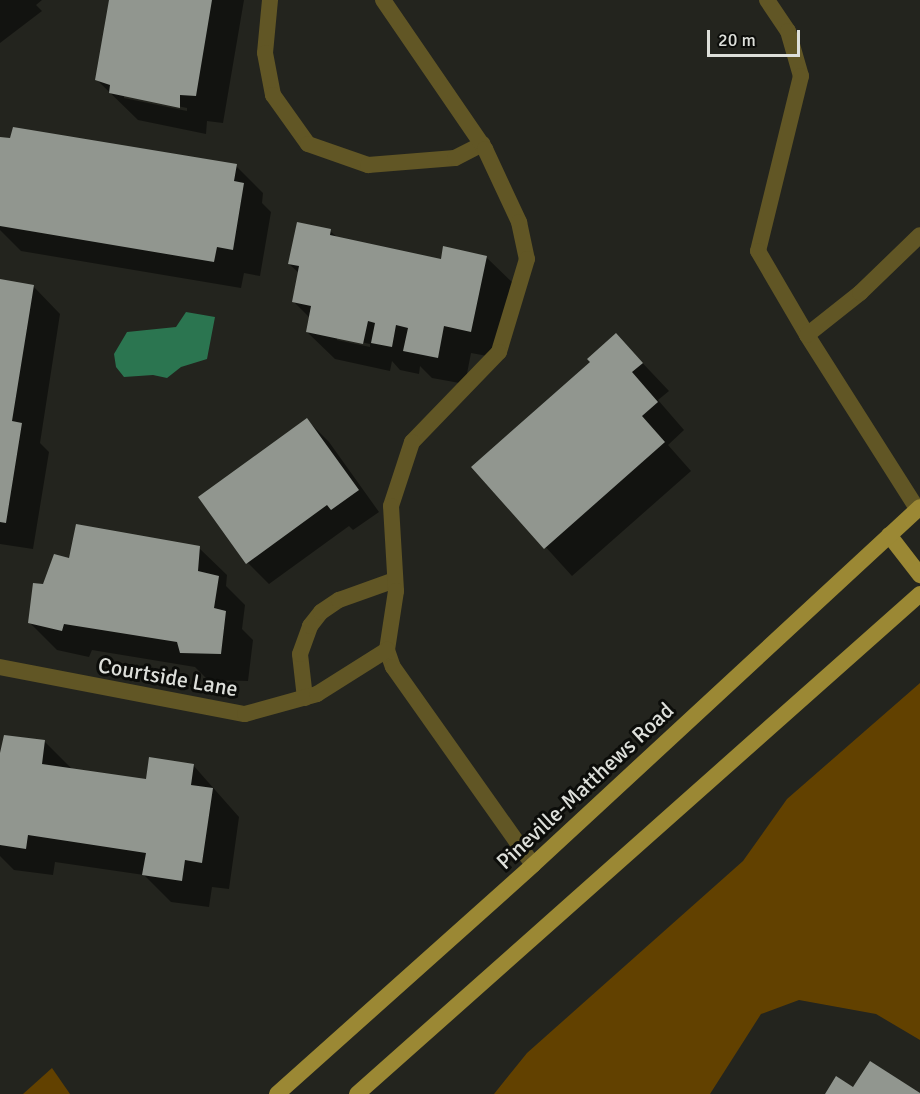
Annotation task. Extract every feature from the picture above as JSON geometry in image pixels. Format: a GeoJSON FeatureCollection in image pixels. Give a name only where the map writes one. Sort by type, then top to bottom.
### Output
{"type":"FeatureCollection","features":[{"type":"Feature","properties":{"kind":"main road","name":"Pineville-Matthews Road"},"geometry":{"type":"LineString","coordinates":[[277,1094],[533,865],[919,508]]}},
{"type":"Feature","properties":{"kind":"main road"},"geometry":{"type":"LineString","coordinates":[[889,535],[920,575]]}},
{"type":"Feature","properties":{"kind":"main road"},"geometry":{"type":"LineString","coordinates":[[357,1094],[920,594]]}},
{"type":"Feature","properties":{"kind":"street"},"geometry":{"type":"LineString","coordinates":[[270,0],[265,53],[273,95],[308,144],[368,165],[455,158],[483,144]]}},
{"type":"Feature","properties":{"kind":"street"},"geometry":{"type":"LineString","coordinates":[[383,0],[483,144],[519,222],[527,259],[498,352],[412,442],[391,507],[395,580],[387,650],[393,667],[533,865]]}},
{"type":"Feature","properties":{"kind":"street"},"geometry":{"type":"LineString","coordinates":[[767,0],[788,31],[801,76],[758,251],[807,335],[919,508]]}},
{"type":"Feature","properties":{"kind":"street"},"geometry":{"type":"LineString","coordinates":[[807,335],[860,293],[920,235]]}},
{"type":"Feature","properties":{"kind":"street"},"geometry":{"type":"LineString","coordinates":[[304,698],[300,654],[310,626],[339,600],[395,580]]}},
{"type":"Feature","properties":{"kind":"street","name":"Courtside Lane"},"geometry":{"type":"LineString","coordinates":[[0,668],[245,714],[317,694],[387,650]]}},
{"type":"Feature","properties":{"kind":"shaded area"},"geometry":{"type":"Polygon","coordinates":[[[186,312],[215,317],[207,359],[181,367],[167,378],[153,375],[124,377],[116,367],[114,354],[127,332],[176,327],[186,312]]]}},
{"type":"Feature","properties":{"kind":"shaded area"},"geometry":{"type":"Polygon","coordinates":[[[920,683],[920,1040],[876,1014],[799,1000],[761,1014],[710,1094],[494,1094],[527,1053],[743,861],[787,799],[920,683]]]}},
{"type":"Feature","properties":{"kind":"shaded area"},"geometry":{"type":"Polygon","coordinates":[[[52,1068],[70,1094],[23,1094],[52,1068]]]}},
{"type":"Feature","properties":{"kind":"building"},"geometry":{"type":"Polygon","coordinates":[[[109,0],[212,0],[196,96],[180,95],[180,108],[109,93],[110,85],[95,80],[109,0]]]}},
{"type":"Feature","properties":{"kind":"building"},"geometry":{"type":"Polygon","coordinates":[[[13,127],[237,164],[234,181],[244,183],[233,250],[217,247],[214,262],[0,226],[0,137],[10,138],[13,127]]]}},
{"type":"Feature","properties":{"kind":"building"},"geometry":{"type":"Polygon","coordinates":[[[297,222],[331,229],[330,235],[441,259],[443,246],[487,256],[471,332],[444,326],[438,358],[403,351],[408,328],[396,325],[392,347],[371,343],[375,323],[368,321],[363,344],[306,332],[311,306],[292,302],[299,266],[288,264],[297,222]]]}},
{"type":"Feature","properties":{"kind":"building"},"geometry":{"type":"Polygon","coordinates":[[[0,279],[34,285],[12,421],[22,423],[6,523],[0,522],[0,279]]]}},
{"type":"Feature","properties":{"kind":"building"},"geometry":{"type":"Polygon","coordinates":[[[616,333],[643,363],[632,372],[658,402],[642,416],[665,442],[544,549],[471,467],[590,362],[587,359],[616,333]]]}},
{"type":"Feature","properties":{"kind":"building"},"geometry":{"type":"Polygon","coordinates":[[[307,418],[359,490],[331,510],[327,505],[246,564],[198,497],[307,418]]]}},
{"type":"Feature","properties":{"kind":"building"},"geometry":{"type":"Polygon","coordinates":[[[76,524],[200,546],[198,571],[219,576],[214,608],[226,611],[221,654],[180,653],[177,642],[64,624],[62,631],[28,623],[33,583],[43,584],[54,554],[69,558],[76,524]]]}},
{"type":"Feature","properties":{"kind":"building"},"geometry":{"type":"Polygon","coordinates":[[[4,735],[45,740],[42,764],[146,779],[149,757],[194,764],[191,785],[213,788],[202,863],[185,860],[182,881],[142,875],[146,853],[28,835],[26,849],[0,845],[0,753],[4,735]]]}},
{"type":"Feature","properties":{"kind":"building"},"geometry":{"type":"Polygon","coordinates":[[[870,1061],[920,1094],[825,1094],[836,1076],[853,1087],[870,1061]]]}}]}
